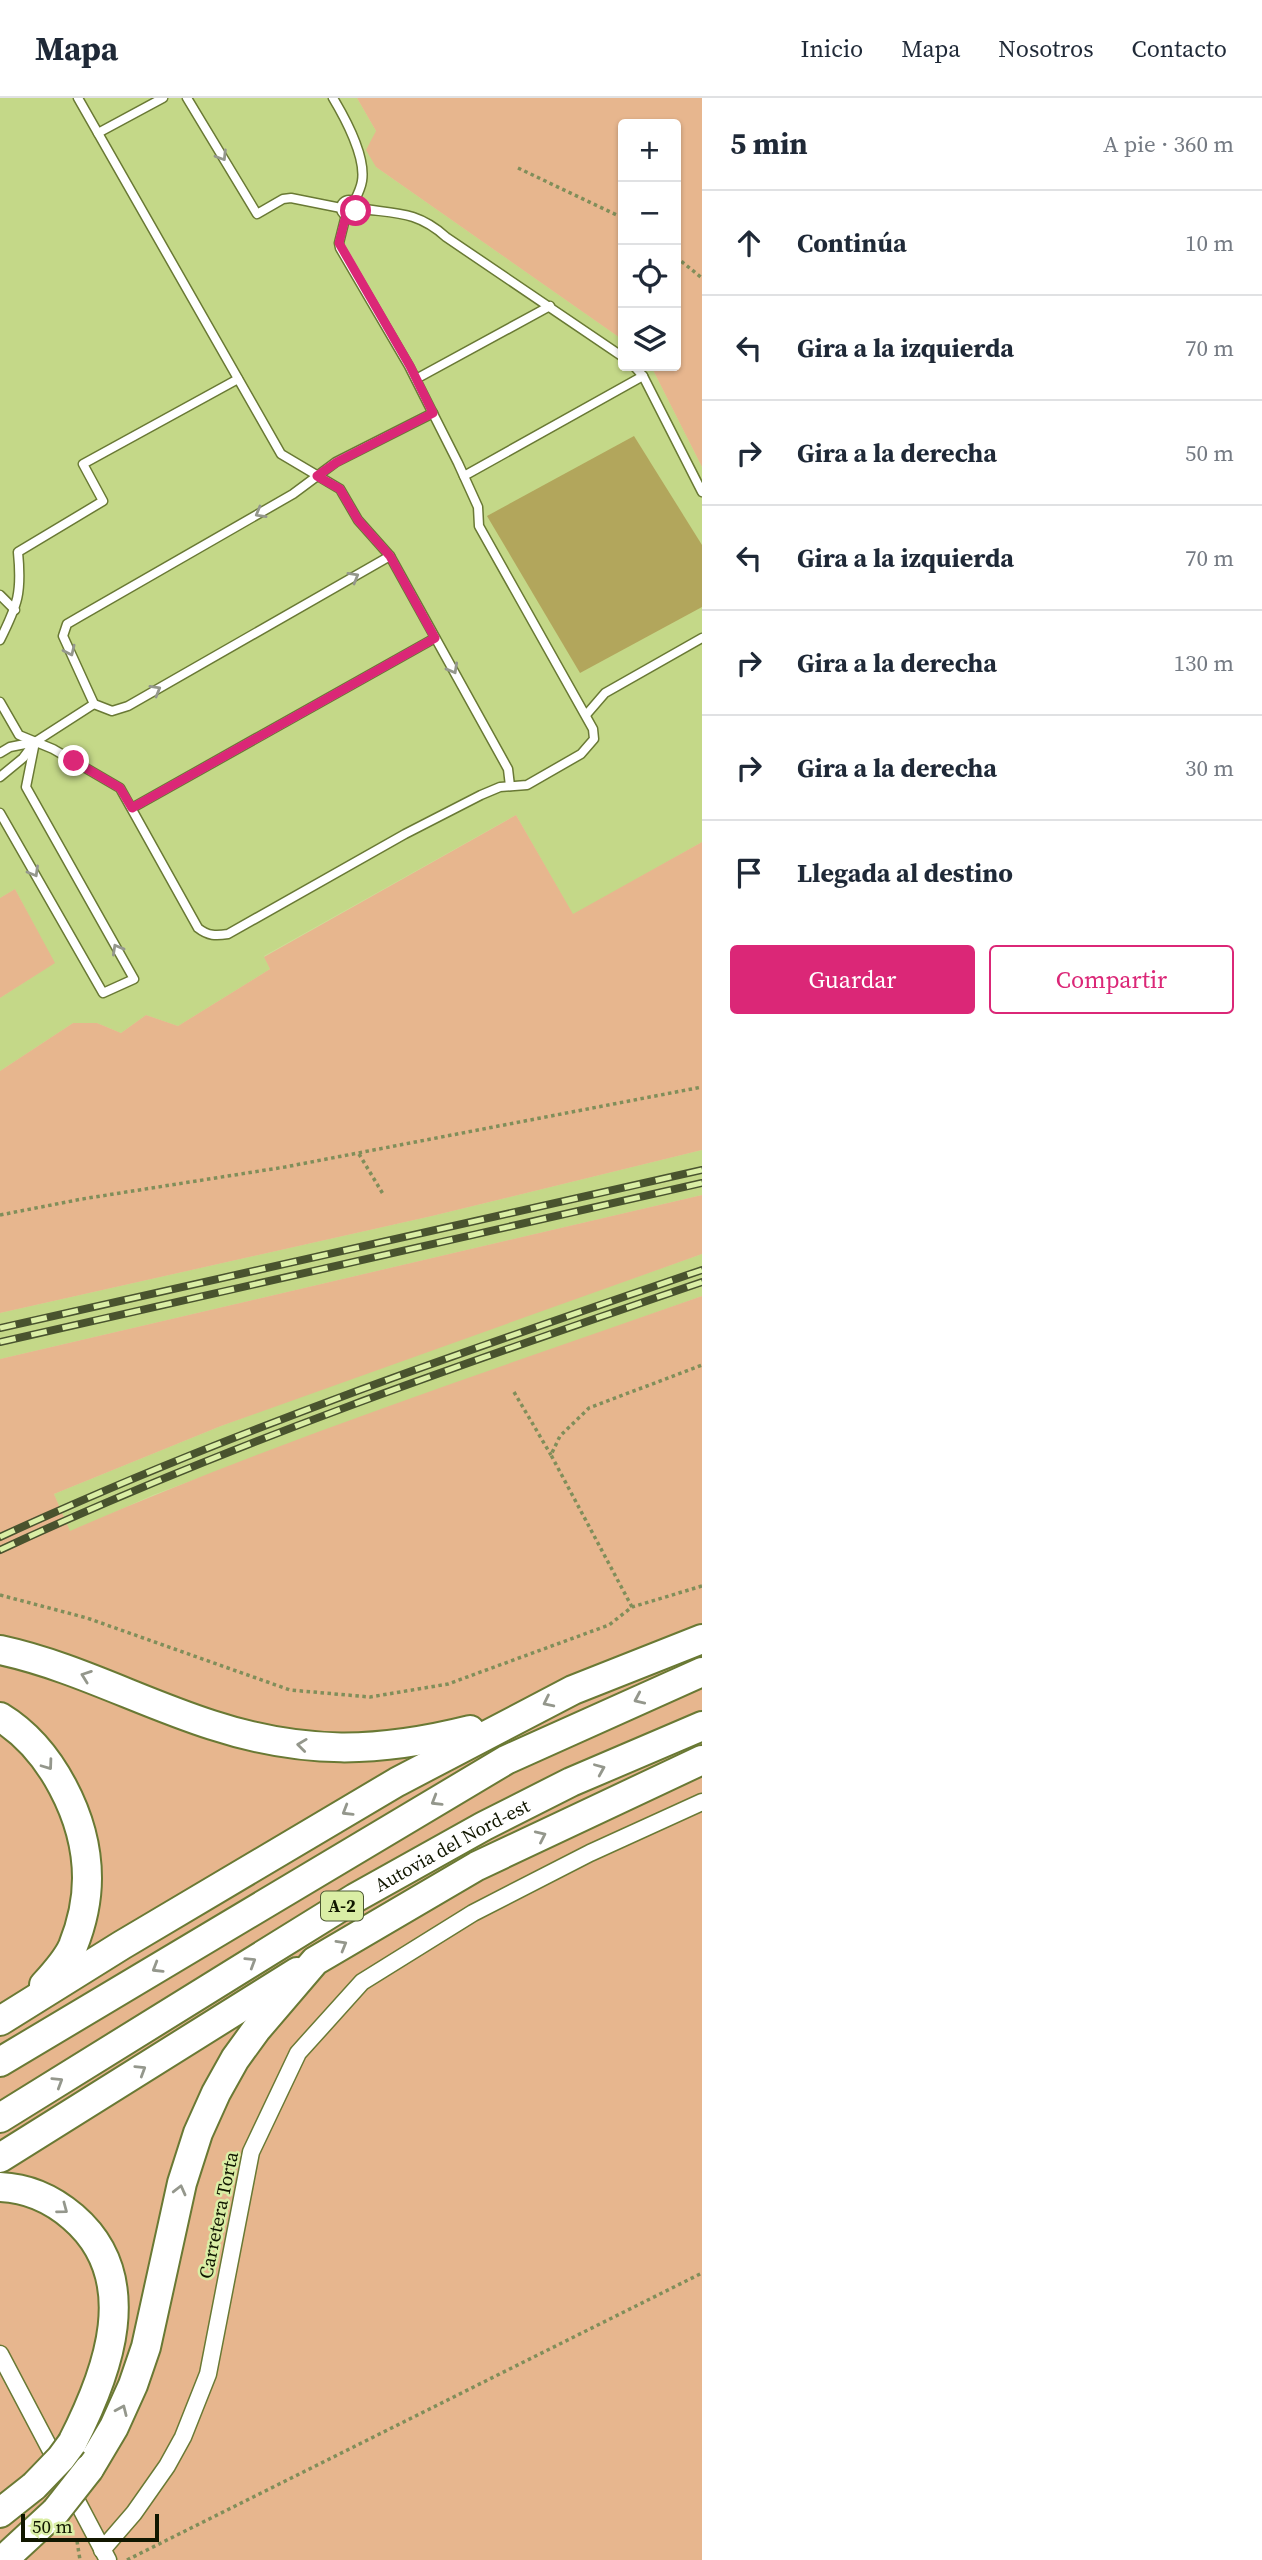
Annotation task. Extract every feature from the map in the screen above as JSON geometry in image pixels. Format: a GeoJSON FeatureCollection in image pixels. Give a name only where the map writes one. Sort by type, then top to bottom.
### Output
{"type":"FeatureCollection","features":[{"type":"Feature","properties":{"kind":"highway"},"geometry":{"type":"LineString","coordinates":[[0,2021],[374,1795],[514,1718],[573,1689],[702,1639]]}},
{"type":"Feature","properties":{"kind":"highway"},"geometry":{"type":"LineString","coordinates":[[0,1650],[56,1665],[211,1725],[252,1737],[292,1743],[352,1749],[392,1746],[421,1742],[514,1718]]}},
{"type":"Feature","properties":{"kind":"highway","name":"A-2"},"geometry":{"type":"LineString","coordinates":[[0,2062],[506,1759],[702,1672]]}},
{"type":"Feature","properties":{"kind":"highway"},"geometry":{"type":"LineString","coordinates":[[0,1717],[30,1741],[53,1771],[70,1802],[81,1836],[87,1877],[83,1913],[72,1948],[31,2001]]}},
{"type":"Feature","properties":{"kind":"highway","name":"Autovia del Nord-est"},"geometry":{"type":"LineString","coordinates":[[0,2118],[355,1898],[472,1832],[571,1782],[702,1726]]}},
{"type":"Feature","properties":{"kind":"highway"},"geometry":{"type":"LineString","coordinates":[[0,2158],[315,1961],[477,1866],[702,1760]]}},
{"type":"Feature","properties":{"kind":"highway"},"geometry":{"type":"LineString","coordinates":[[3,2560],[56,2511],[89,2469],[114,2427],[142,2360],[182,2183],[198,2133],[235,2059],[315,1961]]}},
{"type":"Feature","properties":{"kind":"highway"},"geometry":{"type":"LineString","coordinates":[[0,2187],[35,2194],[60,2205],[96,2240],[111,2271],[115,2310],[103,2371],[93,2403],[72,2443],[34,2486],[0,2513]]}},
{"type":"Feature","properties":{"kind":"street","name":"Carretera Torta"},"geometry":{"type":"LineString","coordinates":[[102,2557],[167,2466],[183,2437],[208,2374],[251,2152],[298,2053],[362,1982],[473,1913],[590,1853],[702,1802]]}},
{"type":"Feature","properties":{"kind":"street"},"geometry":{"type":"LineString","coordinates":[[0,2354],[102,2557]]}},
{"type":"Feature","properties":{"kind":"lane"},"geometry":{"type":"LineString","coordinates":[[78,98],[281,454],[340,489],[358,520],[390,556],[508,769],[510,786]]}},
{"type":"Feature","properties":{"kind":"lane"},"geometry":{"type":"LineString","coordinates":[[98,133],[163,98]]}},
{"type":"Feature","properties":{"kind":"lane"},"geometry":{"type":"LineString","coordinates":[[187,98],[257,214],[283,199],[291,198],[352,215],[363,180],[351,129],[333,98]]}},
{"type":"Feature","properties":{"kind":"lane"},"geometry":{"type":"LineString","coordinates":[[0,702],[19,735],[53,749],[120,788],[198,928],[205,934],[217,936],[228,934],[405,834],[470,801],[500,788],[527,785],[581,754],[594,739],[593,729],[479,526],[478,506],[416,379],[340,248],[345,201],[417,217],[430,223],[446,237],[618,354]]}},
{"type":"Feature","properties":{"kind":"lane"},"geometry":{"type":"LineString","coordinates":[[416,379],[550,306]]}},
{"type":"Feature","properties":{"kind":"lane"},"geometry":{"type":"LineString","coordinates":[[638,371],[702,492]]}},
{"type":"Feature","properties":{"kind":"lane"},"geometry":{"type":"LineString","coordinates":[[464,476],[643,376]]}},
{"type":"Feature","properties":{"kind":"lane"},"geometry":{"type":"LineString","coordinates":[[0,640],[15,610],[21,583],[18,552],[103,501],[83,464],[238,379]]}},
{"type":"Feature","properties":{"kind":"lane"},"geometry":{"type":"LineString","coordinates":[[390,556],[128,706],[112,711],[94,704],[64,636],[67,624],[293,494],[337,462],[433,413]]}},
{"type":"Feature","properties":{"kind":"lane"},"geometry":{"type":"LineString","coordinates":[[0,595],[15,610]]}},
{"type":"Feature","properties":{"kind":"lane"},"geometry":{"type":"LineString","coordinates":[[132,808],[435,638]]}},
{"type":"Feature","properties":{"kind":"lane"},"geometry":{"type":"LineString","coordinates":[[586,715],[605,692],[702,638]]}},
{"type":"Feature","properties":{"kind":"lane"},"geometry":{"type":"LineString","coordinates":[[0,777],[23,758],[35,742],[94,704]]}},
{"type":"Feature","properties":{"kind":"lane"},"geometry":{"type":"LineString","coordinates":[[0,753],[10,747],[35,742]]}},
{"type":"Feature","properties":{"kind":"lane"},"geometry":{"type":"LineString","coordinates":[[0,813],[103,993],[134,979],[26,787],[35,742]]}},
{"type":"Feature","properties":{"kind":"path"},"geometry":{"type":"LineString","coordinates":[[518,168],[618,216]]}},
{"type":"Feature","properties":{"kind":"path"},"geometry":{"type":"LineString","coordinates":[[681,261],[702,278]]}},
{"type":"Feature","properties":{"kind":"path"},"geometry":{"type":"LineString","coordinates":[[0,1215],[358,1153],[702,1087]]}},
{"type":"Feature","properties":{"kind":"path"},"geometry":{"type":"LineString","coordinates":[[358,1153],[383,1194]]}},
{"type":"Feature","properties":{"kind":"path"},"geometry":{"type":"LineString","coordinates":[[551,1455],[559,1436],[589,1408],[702,1364]]}},
{"type":"Feature","properties":{"kind":"path"},"geometry":{"type":"LineString","coordinates":[[514,1392],[551,1455],[632,1607]]}},
{"type":"Feature","properties":{"kind":"path"},"geometry":{"type":"LineString","coordinates":[[0,1595],[87,1618],[290,1690],[370,1696],[448,1684],[609,1625],[632,1607],[702,1586]]}},
{"type":"Feature","properties":{"kind":"path"},"geometry":{"type":"LineString","coordinates":[[127,2560],[702,2273]]}},
{"type":"Feature","properties":{"kind":"shaded area"},"geometry":{"type":"Polygon","coordinates":[[[0,98],[357,98],[376,131],[376,167],[618,336],[618,371],[654,371],[702,467],[702,842],[573,915],[516,815],[264,956],[270,969],[178,1026],[146,1015],[121,1033],[97,1023],[73,1023],[0,1071],[0,998],[54,963],[15,889],[0,898],[0,98]]]}},
{"type":"Feature","properties":{"kind":"shaded area"},"geometry":{"type":"Polygon","coordinates":[[[357,98],[702,98],[702,467],[654,371],[681,371],[681,119],[618,119],[618,336],[376,167],[366,150],[376,131],[357,98]]]}},
{"type":"Feature","properties":{"kind":"shaded area"},"geometry":{"type":"Polygon","coordinates":[[[516,815],[573,914],[702,842],[702,1150],[432,1216],[0,1313],[0,1071],[73,1023],[97,1023],[121,1033],[146,1015],[178,1026],[270,969],[264,957],[516,815]]]}},
{"type":"Feature","properties":{"kind":"shaded area"},"geometry":{"type":"Polygon","coordinates":[[[15,889],[55,963],[0,998],[0,898],[15,889]]]}},
{"type":"Feature","properties":{"kind":"shaded area"},"geometry":{"type":"Polygon","coordinates":[[[702,1150],[702,1195],[0,1359],[0,1313],[432,1216],[702,1150]]]}},
{"type":"Feature","properties":{"kind":"shaded area"},"geometry":{"type":"Polygon","coordinates":[[[702,1195],[702,1254],[221,1426],[54,1494],[70,1531],[305,1437],[702,1296],[702,2560],[0,2560],[0,1359],[702,1195]]]}},
{"type":"Feature","properties":{"kind":"shaded area"},"geometry":{"type":"Polygon","coordinates":[[[702,1254],[702,1296],[153,1495],[70,1532],[54,1494],[221,1426],[702,1254]]]}},
{"type":"Feature","properties":{"kind":"building"},"geometry":{"type":"Polygon","coordinates":[[[634,436],[702,545],[702,607],[580,673],[487,516],[634,436]]]}},
{"type":"Feature","properties":{"kind":"railway"},"geometry":{"type":"LineString","coordinates":[[0,1328],[702,1170]]}},
{"type":"Feature","properties":{"kind":"railway"},"geometry":{"type":"LineString","coordinates":[[0,1342],[702,1183]]}},
{"type":"Feature","properties":{"kind":"railway"},"geometry":{"type":"LineString","coordinates":[[0,1537],[173,1462],[348,1394],[702,1270]]}},
{"type":"Feature","properties":{"kind":"railway"},"geometry":{"type":"LineString","coordinates":[[0,1550],[86,1511],[260,1440],[436,1374],[702,1282]]}},
{"type":"Feature","properties":{"kind":"route"},"geometry":{"type":"LineString","coordinates":[[74,761],[120,788],[132,808],[435,638],[390,556],[358,520],[340,489],[317,476],[337,462],[433,413],[410,366],[339,243],[346,215],[350,216],[356,211]]}}]}
